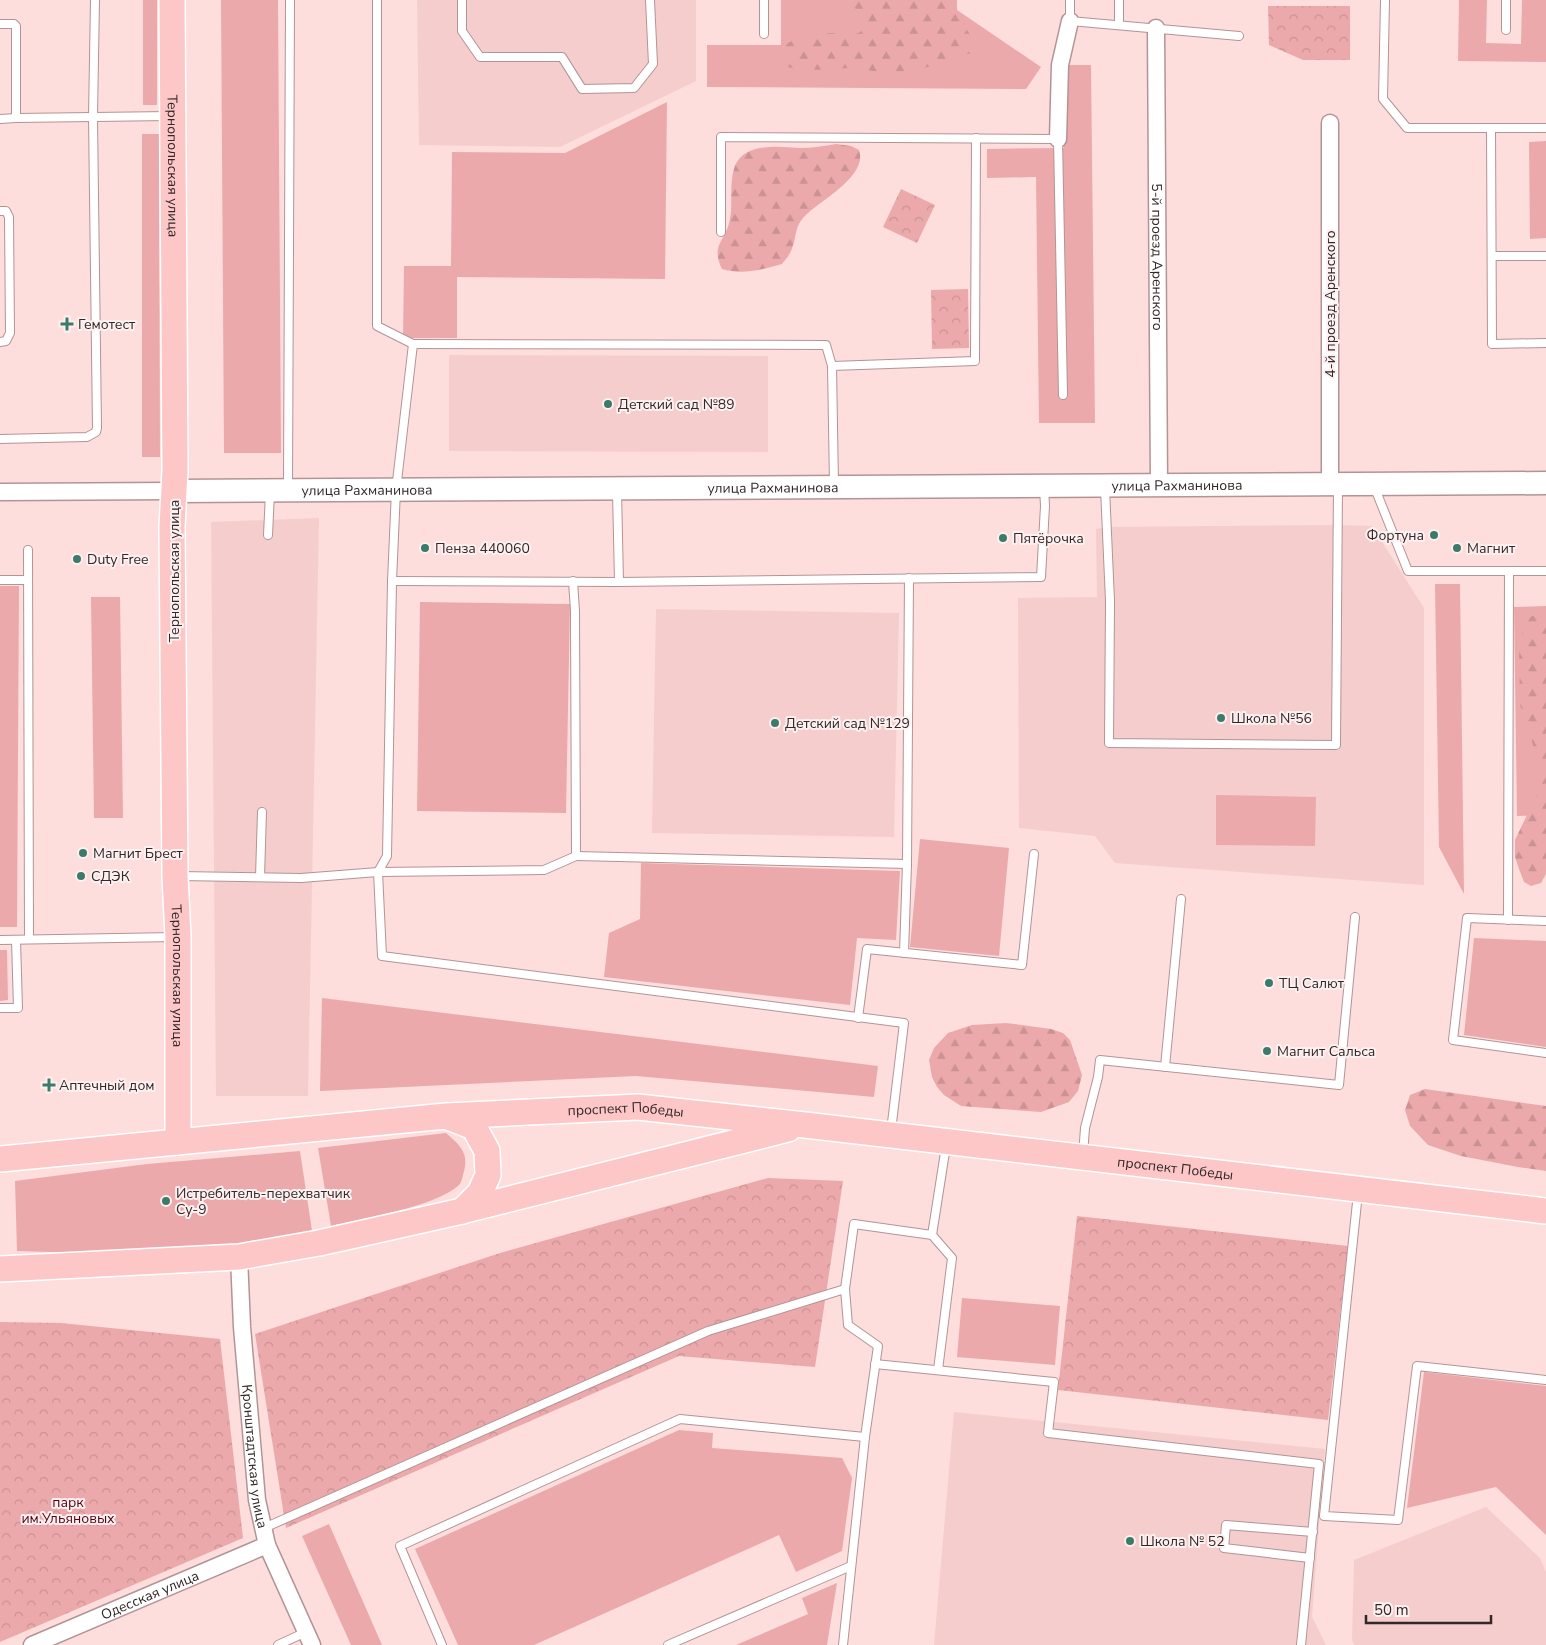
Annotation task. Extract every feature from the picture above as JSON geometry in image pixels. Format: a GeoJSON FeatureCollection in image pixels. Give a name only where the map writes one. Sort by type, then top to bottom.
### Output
{"type":"FeatureCollection","features":[{"type":"Feature","properties":{"kind":"main road","name":"Тернопольская улица"},"geometry":{"type":"LineString","coordinates":[[172,0],[175,491],[172,526],[175,876],[178,937],[178,1142]]}},
{"type":"Feature","properties":{"kind":"main road","name":"улица Рахманинова"},"geometry":{"type":"LineString","coordinates":[[175,491],[1546,483]]}},
{"type":"Feature","properties":{"kind":"main road","name":"проспект Победы"},"geometry":{"type":"LineString","coordinates":[[0,1159],[446,1116],[638,1107],[1546,1211]]}},
{"type":"Feature","properties":{"kind":"main road"},"geometry":{"type":"LineString","coordinates":[[446,1116],[474,1127],[487,1151],[488,1176],[480,1193],[462,1211]]}},
{"type":"Feature","properties":{"kind":"main road","name":"проспект Победы"},"geometry":{"type":"LineString","coordinates":[[0,1269],[239,1257],[319,1243],[462,1211],[805,1125]]}},
{"type":"Feature","properties":{"kind":"street"},"geometry":{"type":"LineString","coordinates":[[1058,139],[1060,65],[1070,21]]}},
{"type":"Feature","properties":{"kind":"street","name":"5-й проезд Аренского"},"geometry":{"type":"LineString","coordinates":[[1156,28],[1159,486]]}},
{"type":"Feature","properties":{"kind":"street","name":"4-й проезд Аренского"},"geometry":{"type":"LineString","coordinates":[[1330,123],[1334,484]]}},
{"type":"Feature","properties":{"kind":"street","name":"улица Рахманинова"},"geometry":{"type":"LineString","coordinates":[[0,492],[175,491]]}},
{"type":"Feature","properties":{"kind":"street","name":"Кронштадтская улица"},"geometry":{"type":"LineString","coordinates":[[239,1257],[242,1327],[257,1500],[267,1545],[309,1639]]}},
{"type":"Feature","properties":{"kind":"street","name":"Одесская улица"},"geometry":{"type":"LineString","coordinates":[[32,1645],[267,1545]]}},
{"type":"Feature","properties":{"kind":"lane"},"geometry":{"type":"LineString","coordinates":[[0,439],[87,437],[96,432],[97,428],[93,117],[95,0]]}},
{"type":"Feature","properties":{"kind":"lane"},"geometry":{"type":"LineString","coordinates":[[268,535],[279,491],[290,0]]}},
{"type":"Feature","properties":{"kind":"lane"},"geometry":{"type":"LineString","coordinates":[[377,0],[377,326],[413,344],[826,344],[832,366],[834,487]]}},
{"type":"Feature","properties":{"kind":"lane"},"geometry":{"type":"LineString","coordinates":[[462,0],[462,31],[480,57],[562,57],[582,89],[634,88],[653,64],[650,0]]}},
{"type":"Feature","properties":{"kind":"lane"},"geometry":{"type":"LineString","coordinates":[[764,0],[764,34]]}},
{"type":"Feature","properties":{"kind":"lane"},"geometry":{"type":"LineString","coordinates":[[1070,0],[1070,21],[1239,36]]}},
{"type":"Feature","properties":{"kind":"lane"},"geometry":{"type":"LineString","coordinates":[[1119,0],[1119,25]]}},
{"type":"Feature","properties":{"kind":"lane"},"geometry":{"type":"LineString","coordinates":[[1385,0],[1383,99],[1406,128],[1546,128]]}},
{"type":"Feature","properties":{"kind":"lane"},"geometry":{"type":"LineString","coordinates":[[1506,0],[1506,30]]}},
{"type":"Feature","properties":{"kind":"lane"},"geometry":{"type":"LineString","coordinates":[[0,24],[14,24],[16,26],[16,118]]}},
{"type":"Feature","properties":{"kind":"lane"},"geometry":{"type":"LineString","coordinates":[[0,119],[173,116]]}},
{"type":"Feature","properties":{"kind":"lane"},"geometry":{"type":"LineString","coordinates":[[1491,128],[1492,344],[1546,343]]}},
{"type":"Feature","properties":{"kind":"lane"},"geometry":{"type":"LineString","coordinates":[[720,232],[721,137],[1058,139],[1063,395]]}},
{"type":"Feature","properties":{"kind":"lane"},"geometry":{"type":"LineString","coordinates":[[832,366],[975,361],[976,138]]}},
{"type":"Feature","properties":{"kind":"lane"},"geometry":{"type":"LineString","coordinates":[[0,211],[6,211],[9,217],[10,333],[9,338],[0,342]]}},
{"type":"Feature","properties":{"kind":"lane"},"geometry":{"type":"LineString","coordinates":[[1492,256],[1546,256]]}},
{"type":"Feature","properties":{"kind":"lane"},"geometry":{"type":"LineString","coordinates":[[413,344],[396,490],[392,581],[387,856],[378,872],[382,956],[904,1023],[890,1135]]}},
{"type":"Feature","properties":{"kind":"lane"},"geometry":{"type":"LineString","coordinates":[[1105,486],[1110,601],[1109,743],[1336,745],[1334,484]]}},
{"type":"Feature","properties":{"kind":"lane"},"geometry":{"type":"LineString","coordinates":[[1374,484],[1408,570],[1546,571]]}},
{"type":"Feature","properties":{"kind":"lane"},"geometry":{"type":"LineString","coordinates":[[392,581],[619,582],[1041,576],[1045,506],[1044,486]]}},
{"type":"Feature","properties":{"kind":"lane"},"geometry":{"type":"LineString","coordinates":[[617,489],[619,582]]}},
{"type":"Feature","properties":{"kind":"lane"},"geometry":{"type":"LineString","coordinates":[[28,550],[29,939]]}},
{"type":"Feature","properties":{"kind":"lane"},"geometry":{"type":"LineString","coordinates":[[1508,920],[1509,571]]}},
{"type":"Feature","properties":{"kind":"lane"},"geometry":{"type":"LineString","coordinates":[[904,953],[907,864],[910,578]]}},
{"type":"Feature","properties":{"kind":"lane"},"geometry":{"type":"LineString","coordinates":[[0,580],[28,580]]}},
{"type":"Feature","properties":{"kind":"lane"},"geometry":{"type":"LineString","coordinates":[[573,581],[575,611],[576,856]]}},
{"type":"Feature","properties":{"kind":"lane"},"geometry":{"type":"LineString","coordinates":[[260,878],[262,812]]}},
{"type":"Feature","properties":{"kind":"lane"},"geometry":{"type":"LineString","coordinates":[[858,1018],[867,949],[1022,965],[1034,854]]}},
{"type":"Feature","properties":{"kind":"lane"},"geometry":{"type":"LineString","coordinates":[[175,876],[301,878],[378,872],[544,870],[576,856],[907,864]]}},
{"type":"Feature","properties":{"kind":"lane"},"geometry":{"type":"LineString","coordinates":[[1165,1067],[1181,899]]}},
{"type":"Feature","properties":{"kind":"lane"},"geometry":{"type":"LineString","coordinates":[[1082,1157],[1085,1128],[1098,1077],[1100,1060],[1339,1086],[1355,917]]}},
{"type":"Feature","properties":{"kind":"lane"},"geometry":{"type":"LineString","coordinates":[[1546,921],[1467,918],[1453,1040],[1546,1053]]}},
{"type":"Feature","properties":{"kind":"lane"},"geometry":{"type":"LineString","coordinates":[[0,940],[178,937]]}},
{"type":"Feature","properties":{"kind":"lane"},"geometry":{"type":"LineString","coordinates":[[0,1008],[18,1008],[16,940]]}},
{"type":"Feature","properties":{"kind":"lane"},"geometry":{"type":"LineString","coordinates":[[932,1235],[947,1142]]}},
{"type":"Feature","properties":{"kind":"lane"},"geometry":{"type":"LineString","coordinates":[[1359,1190],[1324,1516],[1398,1520],[1417,1366],[1546,1380]]}},
{"type":"Feature","properties":{"kind":"lane"},"geometry":{"type":"LineString","coordinates":[[843,1645],[865,1437],[878,1346],[848,1325],[845,1289],[854,1224],[932,1235],[952,1258],[938,1370]]}},
{"type":"Feature","properties":{"kind":"lane"},"geometry":{"type":"LineString","coordinates":[[264,1528],[708,1331],[845,1289]]}},
{"type":"Feature","properties":{"kind":"lane"},"geometry":{"type":"LineString","coordinates":[[875,1364],[1054,1382],[1048,1433],[1330,1466]]}},
{"type":"Feature","properties":{"kind":"lane"},"geometry":{"type":"LineString","coordinates":[[442,1645],[400,1546],[680,1419],[865,1437]]}},
{"type":"Feature","properties":{"kind":"lane"},"geometry":{"type":"LineString","coordinates":[[1302,1645],[1319,1464]]}},
{"type":"Feature","properties":{"kind":"lane"},"geometry":{"type":"LineString","coordinates":[[1310,1558],[1224,1548],[1226,1525],[1313,1532]]}},
{"type":"Feature","properties":{"kind":"lane"},"geometry":{"type":"LineString","coordinates":[[668,1645],[851,1566]]}},
{"type":"Feature","properties":{"kind":"lane"},"geometry":{"type":"LineString","coordinates":[[278,1645],[309,1639]]}},
{"type":"Feature","properties":{"kind":"shaded area"},"geometry":{"type":"Polygon","coordinates":[[[417,0],[696,0],[696,81],[560,147],[419,145],[417,0]]]}},
{"type":"Feature","properties":{"kind":"shaded area","name":"Детский сад №89"},"geometry":{"type":"Polygon","coordinates":[[[449,355],[768,356],[768,452],[449,451],[449,355]]]}},
{"type":"Feature","properties":{"kind":"shaded area"},"geometry":{"type":"Polygon","coordinates":[[[319,518],[308,1096],[216,1096],[211,522],[319,518]]]}},
{"type":"Feature","properties":{"kind":"shaded area","name":"Школа №56"},"geometry":{"type":"Polygon","coordinates":[[[1372,526],[1424,608],[1424,885],[1115,863],[1095,836],[1019,828],[1018,598],[1097,597],[1096,529],[1108,527],[1372,526]]]}},
{"type":"Feature","properties":{"kind":"shaded area","name":"Детский сад №129"},"geometry":{"type":"Polygon","coordinates":[[[656,609],[899,613],[894,837],[652,833],[656,609]]]}},
{"type":"Feature","properties":{"kind":"shaded area","name":"Школа № 52"},"geometry":{"type":"Polygon","coordinates":[[[954,1412],[1325,1449],[1312,1617],[1326,1645],[934,1645],[954,1412]]]}},
{"type":"Feature","properties":{"kind":"shaded area"},"geometry":{"type":"Polygon","coordinates":[[[1486,1507],[1540,1558],[1546,1572],[1546,1645],[1354,1645],[1352,1640],[1354,1560],[1486,1507]]]}},
{"type":"Feature","properties":{"kind":"green space"},"geometry":{"type":"Polygon","coordinates":[[[143,0],[157,0],[157,105],[143,105],[143,0]]]}},
{"type":"Feature","properties":{"kind":"green space"},"geometry":{"type":"Polygon","coordinates":[[[221,0],[278,0],[281,453],[224,453],[221,0]]]}},
{"type":"Feature","properties":{"kind":"green space"},"geometry":{"type":"Polygon","coordinates":[[[781,0],[957,0],[957,10],[1041,67],[1026,89],[707,87],[707,45],[781,45],[781,0]]]}},
{"type":"Feature","properties":{"kind":"green space"},"geometry":{"type":"Polygon","coordinates":[[[842,0],[952,0],[953,8],[974,41],[971,53],[915,71],[882,72],[848,68],[826,70],[788,67],[781,56],[783,49],[789,42],[808,35],[821,33],[852,35],[866,27],[867,21],[864,15],[842,0]]]}},
{"type":"Feature","properties":{"kind":"green space"},"geometry":{"type":"Polygon","coordinates":[[[1459,0],[1487,0],[1486,43],[1521,44],[1522,0],[1546,0],[1546,62],[1458,61],[1459,0]]]}},
{"type":"Feature","properties":{"kind":"green space"},"geometry":{"type":"Polygon","coordinates":[[[1268,6],[1350,6],[1350,60],[1303,60],[1269,45],[1268,6]]]}},
{"type":"Feature","properties":{"kind":"green space"},"geometry":{"type":"Polygon","coordinates":[[[1064,65],[1091,65],[1095,423],[1039,423],[1036,177],[987,178],[987,149],[1064,148],[1064,65]]]}},
{"type":"Feature","properties":{"kind":"green space"},"geometry":{"type":"Polygon","coordinates":[[[667,102],[665,279],[457,277],[457,338],[403,338],[404,266],[451,266],[452,152],[565,153],[667,102]]]}},
{"type":"Feature","properties":{"kind":"green space"},"geometry":{"type":"Polygon","coordinates":[[[142,134],[159,134],[160,457],[142,457],[142,134]]]}},
{"type":"Feature","properties":{"kind":"green space"},"geometry":{"type":"Polygon","coordinates":[[[1546,141],[1546,238],[1530,239],[1529,142],[1546,141]]]}},
{"type":"Feature","properties":{"kind":"green space"},"geometry":{"type":"Polygon","coordinates":[[[836,144],[851,146],[859,150],[860,159],[857,168],[842,186],[803,218],[798,227],[790,253],[782,264],[744,272],[722,269],[718,248],[730,219],[731,188],[734,169],[738,160],[753,150],[762,148],[805,148],[836,144]]]}},
{"type":"Feature","properties":{"kind":"green space"},"geometry":{"type":"Polygon","coordinates":[[[901,189],[935,205],[917,243],[883,227],[901,189]]]}},
{"type":"Feature","properties":{"kind":"green space"},"geometry":{"type":"Polygon","coordinates":[[[968,289],[969,348],[932,349],[931,290],[968,289]]]}},
{"type":"Feature","properties":{"kind":"green space"},"geometry":{"type":"Polygon","coordinates":[[[1435,584],[1460,584],[1464,894],[1439,847],[1435,584]]]}},
{"type":"Feature","properties":{"kind":"green space"},"geometry":{"type":"Polygon","coordinates":[[[0,586],[19,586],[17,927],[0,927],[0,586]]]}},
{"type":"Feature","properties":{"kind":"green space"},"geometry":{"type":"Polygon","coordinates":[[[91,597],[120,597],[123,818],[94,818],[91,597]]]}},
{"type":"Feature","properties":{"kind":"green space"},"geometry":{"type":"Polygon","coordinates":[[[420,602],[570,604],[566,813],[417,811],[420,602]]]}},
{"type":"Feature","properties":{"kind":"green space"},"geometry":{"type":"Polygon","coordinates":[[[1546,606],[1546,815],[1517,816],[1514,607],[1546,606]]]}},
{"type":"Feature","properties":{"kind":"green space"},"geometry":{"type":"Polygon","coordinates":[[[1546,612],[1546,874],[1541,883],[1531,886],[1524,882],[1519,869],[1515,857],[1515,840],[1536,796],[1541,777],[1529,729],[1520,705],[1519,646],[1524,626],[1530,617],[1546,612]]]}},
{"type":"Feature","properties":{"kind":"green space"},"geometry":{"type":"Polygon","coordinates":[[[1216,795],[1316,797],[1315,846],[1216,845],[1216,795]]]}},
{"type":"Feature","properties":{"kind":"green space"},"geometry":{"type":"Polygon","coordinates":[[[920,839],[1009,848],[999,956],[910,947],[920,839]]]}},
{"type":"Feature","properties":{"kind":"green space"},"geometry":{"type":"Polygon","coordinates":[[[641,863],[900,871],[896,940],[857,938],[850,1005],[604,977],[609,933],[640,919],[641,863]]]}},
{"type":"Feature","properties":{"kind":"green space"},"geometry":{"type":"Polygon","coordinates":[[[1474,938],[1546,941],[1546,1047],[1464,1035],[1474,938]]]}},
{"type":"Feature","properties":{"kind":"green space"},"geometry":{"type":"Polygon","coordinates":[[[0,950],[7,950],[8,1000],[0,1001],[0,950]]]}},
{"type":"Feature","properties":{"kind":"green space"},"geometry":{"type":"Polygon","coordinates":[[[322,998],[878,1066],[874,1097],[636,1076],[320,1091],[322,998]]]}},
{"type":"Feature","properties":{"kind":"green space"},"geometry":{"type":"Polygon","coordinates":[[[1006,1023],[1051,1029],[1063,1033],[1070,1040],[1082,1075],[1078,1091],[1069,1102],[1041,1112],[961,1106],[944,1095],[937,1087],[932,1077],[929,1060],[934,1048],[948,1033],[972,1025],[1006,1023]]]}},
{"type":"Feature","properties":{"kind":"green space"},"geometry":{"type":"Polygon","coordinates":[[[1425,1089],[1546,1106],[1546,1171],[1461,1156],[1428,1145],[1410,1126],[1405,1110],[1410,1095],[1425,1089]]]}},
{"type":"Feature","properties":{"kind":"green space"},"geometry":{"type":"Polygon","coordinates":[[[446,1133],[460,1146],[465,1156],[465,1168],[459,1185],[434,1200],[417,1206],[331,1226],[318,1148],[446,1133]]]}},
{"type":"Feature","properties":{"kind":"green space"},"geometry":{"type":"Polygon","coordinates":[[[300,1151],[312,1231],[267,1241],[217,1246],[84,1253],[17,1251],[15,1181],[147,1164],[300,1151]]]}},
{"type":"Feature","properties":{"kind":"green space"},"geometry":{"type":"Polygon","coordinates":[[[768,1178],[843,1181],[815,1367],[679,1356],[286,1528],[255,1334],[500,1253],[768,1178]]]}},
{"type":"Feature","properties":{"kind":"green space"},"geometry":{"type":"Polygon","coordinates":[[[1077,1216],[1348,1246],[1328,1420],[1058,1390],[1077,1216]]]}},
{"type":"Feature","properties":{"kind":"green space"},"geometry":{"type":"Polygon","coordinates":[[[962,1298],[1060,1306],[1055,1365],[957,1357],[962,1298]]]}},
{"type":"Feature","properties":{"kind":"green space","name":"парк им.Ульяновых"},"geometry":{"type":"Polygon","coordinates":[[[0,1322],[61,1323],[220,1339],[243,1538],[0,1642],[0,1322]]]}},
{"type":"Feature","properties":{"kind":"green space"},"geometry":{"type":"Polygon","coordinates":[[[1424,1372],[1546,1386],[1546,1535],[1496,1487],[1407,1508],[1424,1372]]]}},
{"type":"Feature","properties":{"kind":"green space"},"geometry":{"type":"Polygon","coordinates":[[[679,1430],[713,1433],[712,1448],[842,1458],[852,1478],[842,1551],[796,1572],[779,1535],[534,1645],[458,1645],[415,1549],[679,1430]]]}},
{"type":"Feature","properties":{"kind":"green space"},"geometry":{"type":"Polygon","coordinates":[[[329,1524],[382,1645],[351,1645],[302,1536],[329,1524]]]}},
{"type":"Feature","properties":{"kind":"green space"},"geometry":{"type":"Polygon","coordinates":[[[837,1583],[827,1645],[736,1645],[808,1614],[802,1598],[837,1583]]]}},
{"type":"Feature","properties":{"kind":"place","name":"Гемотест"},"geometry":{"type":"Point","coordinates":[67,324]}},
{"type":"Feature","properties":{"kind":"place","name":"Детский сад №89"},"geometry":{"type":"Point","coordinates":[608,404]}},
{"type":"Feature","properties":{"kind":"place","name":"Фортуна"},"geometry":{"type":"Point","coordinates":[1434,535]}},
{"type":"Feature","properties":{"kind":"place","name":"Пятёрочка"},"geometry":{"type":"Point","coordinates":[1003,538]}},
{"type":"Feature","properties":{"kind":"place","name":"Пенза 440060"},"geometry":{"type":"Point","coordinates":[425,548]}},
{"type":"Feature","properties":{"kind":"place","name":"Магнит"},"geometry":{"type":"Point","coordinates":[1457,548]}},
{"type":"Feature","properties":{"kind":"place","name":"Duty Free"},"geometry":{"type":"Point","coordinates":[77,559]}},
{"type":"Feature","properties":{"kind":"place","name":"Школа №56"},"geometry":{"type":"Point","coordinates":[1221,718]}},
{"type":"Feature","properties":{"kind":"place","name":"Детский сад №129"},"geometry":{"type":"Point","coordinates":[775,723]}},
{"type":"Feature","properties":{"kind":"place","name":"Магнит Брест"},"geometry":{"type":"Point","coordinates":[83,853]}},
{"type":"Feature","properties":{"kind":"place","name":"СДЭК"},"geometry":{"type":"Point","coordinates":[81,876]}},
{"type":"Feature","properties":{"kind":"place","name":"ТЦ Салют"},"geometry":{"type":"Point","coordinates":[1269,983]}},
{"type":"Feature","properties":{"kind":"place","name":"Магнит Сальса"},"geometry":{"type":"Point","coordinates":[1267,1051]}},
{"type":"Feature","properties":{"kind":"place","name":"Аптечный дом"},"geometry":{"type":"Point","coordinates":[49,1085]}},
{"type":"Feature","properties":{"kind":"place","name":"Истребитель-перехватчик Су-9"},"geometry":{"type":"Point","coordinates":[166,1201]}},
{"type":"Feature","properties":{"kind":"place","name":"Школа № 52"},"geometry":{"type":"Point","coordinates":[1130,1541]}}]}
